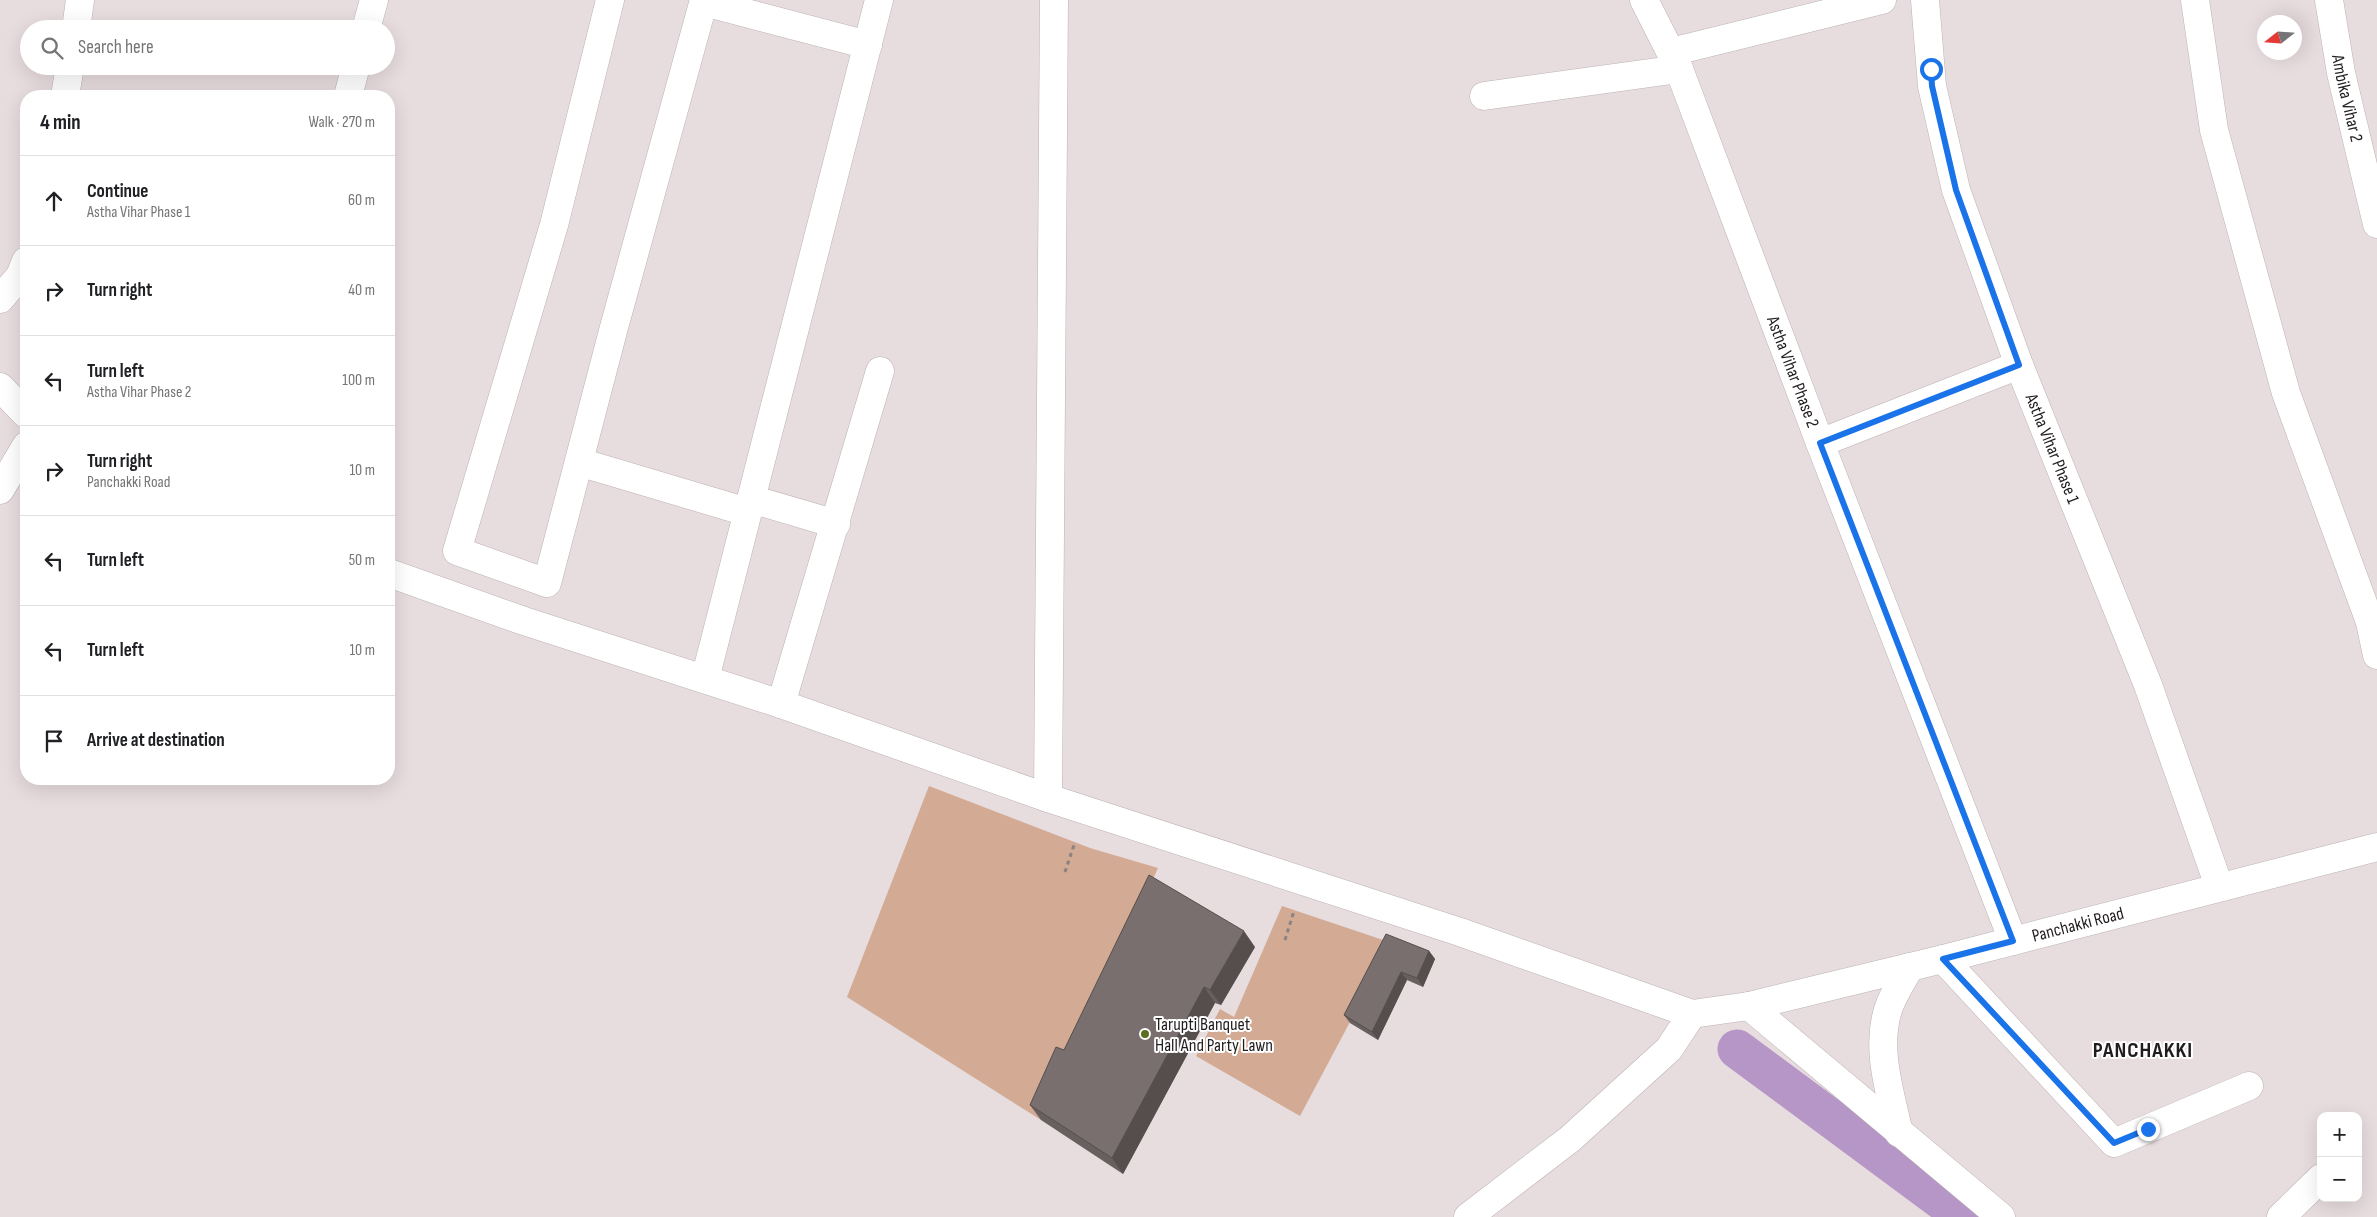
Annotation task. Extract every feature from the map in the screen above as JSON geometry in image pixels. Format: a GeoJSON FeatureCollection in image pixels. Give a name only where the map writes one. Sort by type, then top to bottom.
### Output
{"type":"FeatureCollection","features":[{"type":"Feature","properties":{"kind":"street"},"geometry":{"type":"LineString","coordinates":[[77,20],[80,0]]}},
{"type":"Feature","properties":{"kind":"street"},"geometry":{"type":"LineString","coordinates":[[368,20],[374,0]]}},
{"type":"Feature","properties":{"kind":"street"},"geometry":{"type":"LineString","coordinates":[[610,0],[554,225],[457,551],[548,583],[704,1],[868,45]]}},
{"type":"Feature","properties":{"kind":"street"},"geometry":{"type":"LineString","coordinates":[[705,680],[879,0]]}},
{"type":"Feature","properties":{"kind":"street"},"geometry":{"type":"LineString","coordinates":[[1048,798],[1054,0]]}},
{"type":"Feature","properties":{"kind":"street","name":"Astha Vihar Phase 2"},"geometry":{"type":"LineString","coordinates":[[1644,0],[1675,61],[1820,443],[2013,941]]}},
{"type":"Feature","properties":{"kind":"street"},"geometry":{"type":"LineString","coordinates":[[1484,96],[1675,61],[1829,6],[1882,0]]}},
{"type":"Feature","properties":{"kind":"street","name":"Astha Vihar Phase 1"},"geometry":{"type":"LineString","coordinates":[[1925,0],[1932,86],[1956,190],[2019,365],[2148,685],[2219,886]]}},
{"type":"Feature","properties":{"kind":"street"},"geometry":{"type":"LineString","coordinates":[[2195,0],[2214,130],[2281,374],[2370,622],[2377,655]]}},
{"type":"Feature","properties":{"kind":"street","name":"Ambika Vihar 2"},"geometry":{"type":"LineString","coordinates":[[2329,0],[2342,73],[2377,224]]}},
{"type":"Feature","properties":{"kind":"street"},"geometry":{"type":"LineString","coordinates":[[66,90],[68,75]]}},
{"type":"Feature","properties":{"kind":"street"},"geometry":{"type":"LineString","coordinates":[[350,90],[354,75]]}},
{"type":"Feature","properties":{"kind":"street"},"geometry":{"type":"LineString","coordinates":[[0,299],[20,276]]}},
{"type":"Feature","properties":{"kind":"street"},"geometry":{"type":"LineString","coordinates":[[1820,443],[2019,365]]}},
{"type":"Feature","properties":{"kind":"street"},"geometry":{"type":"LineString","coordinates":[[782,704],[880,371]]}},
{"type":"Feature","properties":{"kind":"street"},"geometry":{"type":"LineString","coordinates":[[0,387],[20,408]]}},
{"type":"Feature","properties":{"kind":"street"},"geometry":{"type":"LineString","coordinates":[[0,490],[20,456]]}},
{"type":"Feature","properties":{"kind":"street"},"geometry":{"type":"LineString","coordinates":[[579,462],[749,506],[836,524]]}},
{"type":"Feature","properties":{"kind":"street"},"geometry":{"type":"LineString","coordinates":[[395,575],[524,621],[782,704],[1048,798],[1460,932],[1692,1014],[1669,1049],[1570,1139],[1468,1217]]}},
{"type":"Feature","properties":{"kind":"street","name":"Panchakki Road"},"geometry":{"type":"LineString","coordinates":[[1692,1014],[1749,1006],[1943,959],[2219,886],[2377,847]]}},
{"type":"Feature","properties":{"kind":"street"},"geometry":{"type":"LineString","coordinates":[[1943,959],[2114,1143],[2249,1086]]}},
{"type":"Feature","properties":{"kind":"street"},"geometry":{"type":"LineString","coordinates":[[1899,1133],[1888,1081],[1883,1037],[1890,1005],[1910,967]]}},
{"type":"Feature","properties":{"kind":"street"},"geometry":{"type":"LineString","coordinates":[[1749,1006],[2001,1217]]}},
{"type":"Feature","properties":{"kind":"street"},"geometry":{"type":"LineString","coordinates":[[2281,1217],[2317,1182]]}},
{"type":"Feature","properties":{"kind":"shaded area"},"geometry":{"type":"Polygon","coordinates":[[[929,786],[1090,848],[1158,868],[1041,1120],[847,997],[929,786]]]}},
{"type":"Feature","properties":{"kind":"shaded area"},"geometry":{"type":"Polygon","coordinates":[[[1282,906],[1392,943],[1300,1116],[1196,1056],[1220,1009],[1234,1017],[1282,906]]]}},
{"type":"Feature","properties":{"kind":"building","name":"Tarupti Banquet Hall And Party Lawn"},"geometry":{"type":"Polygon","coordinates":[[[1149,875],[1244,931],[1210,990],[1204,987],[1112,1158],[1030,1105],[1056,1047],[1064,1050],[1149,875]]]}},
{"type":"Feature","properties":{"kind":"building"},"geometry":{"type":"Polygon","coordinates":[[[1386,934],[1429,951],[1417,978],[1401,972],[1372,1032],[1344,1015],[1386,934]]]}},
{"type":"Feature","properties":{"kind":"waterway"},"geometry":{"type":"LineString","coordinates":[[1737,1049],[1964,1217]]}},
{"type":"Feature","properties":{"kind":"place","name":"Tarupti Banquet Hall And Party Lawn"},"geometry":{"type":"Point","coordinates":[1145,1034]}},
{"type":"Feature","properties":{"kind":"district","name":"PANCHAKKI"},"geometry":{"type":"Point","coordinates":[2143,1049]}},
{"type":"Feature","properties":{"kind":"route"},"geometry":{"type":"LineString","coordinates":[[1931,69],[1932,86],[1956,190],[2019,365],[1820,443],[2013,941],[1943,959],[2114,1143],[2148,1129]]}}]}
